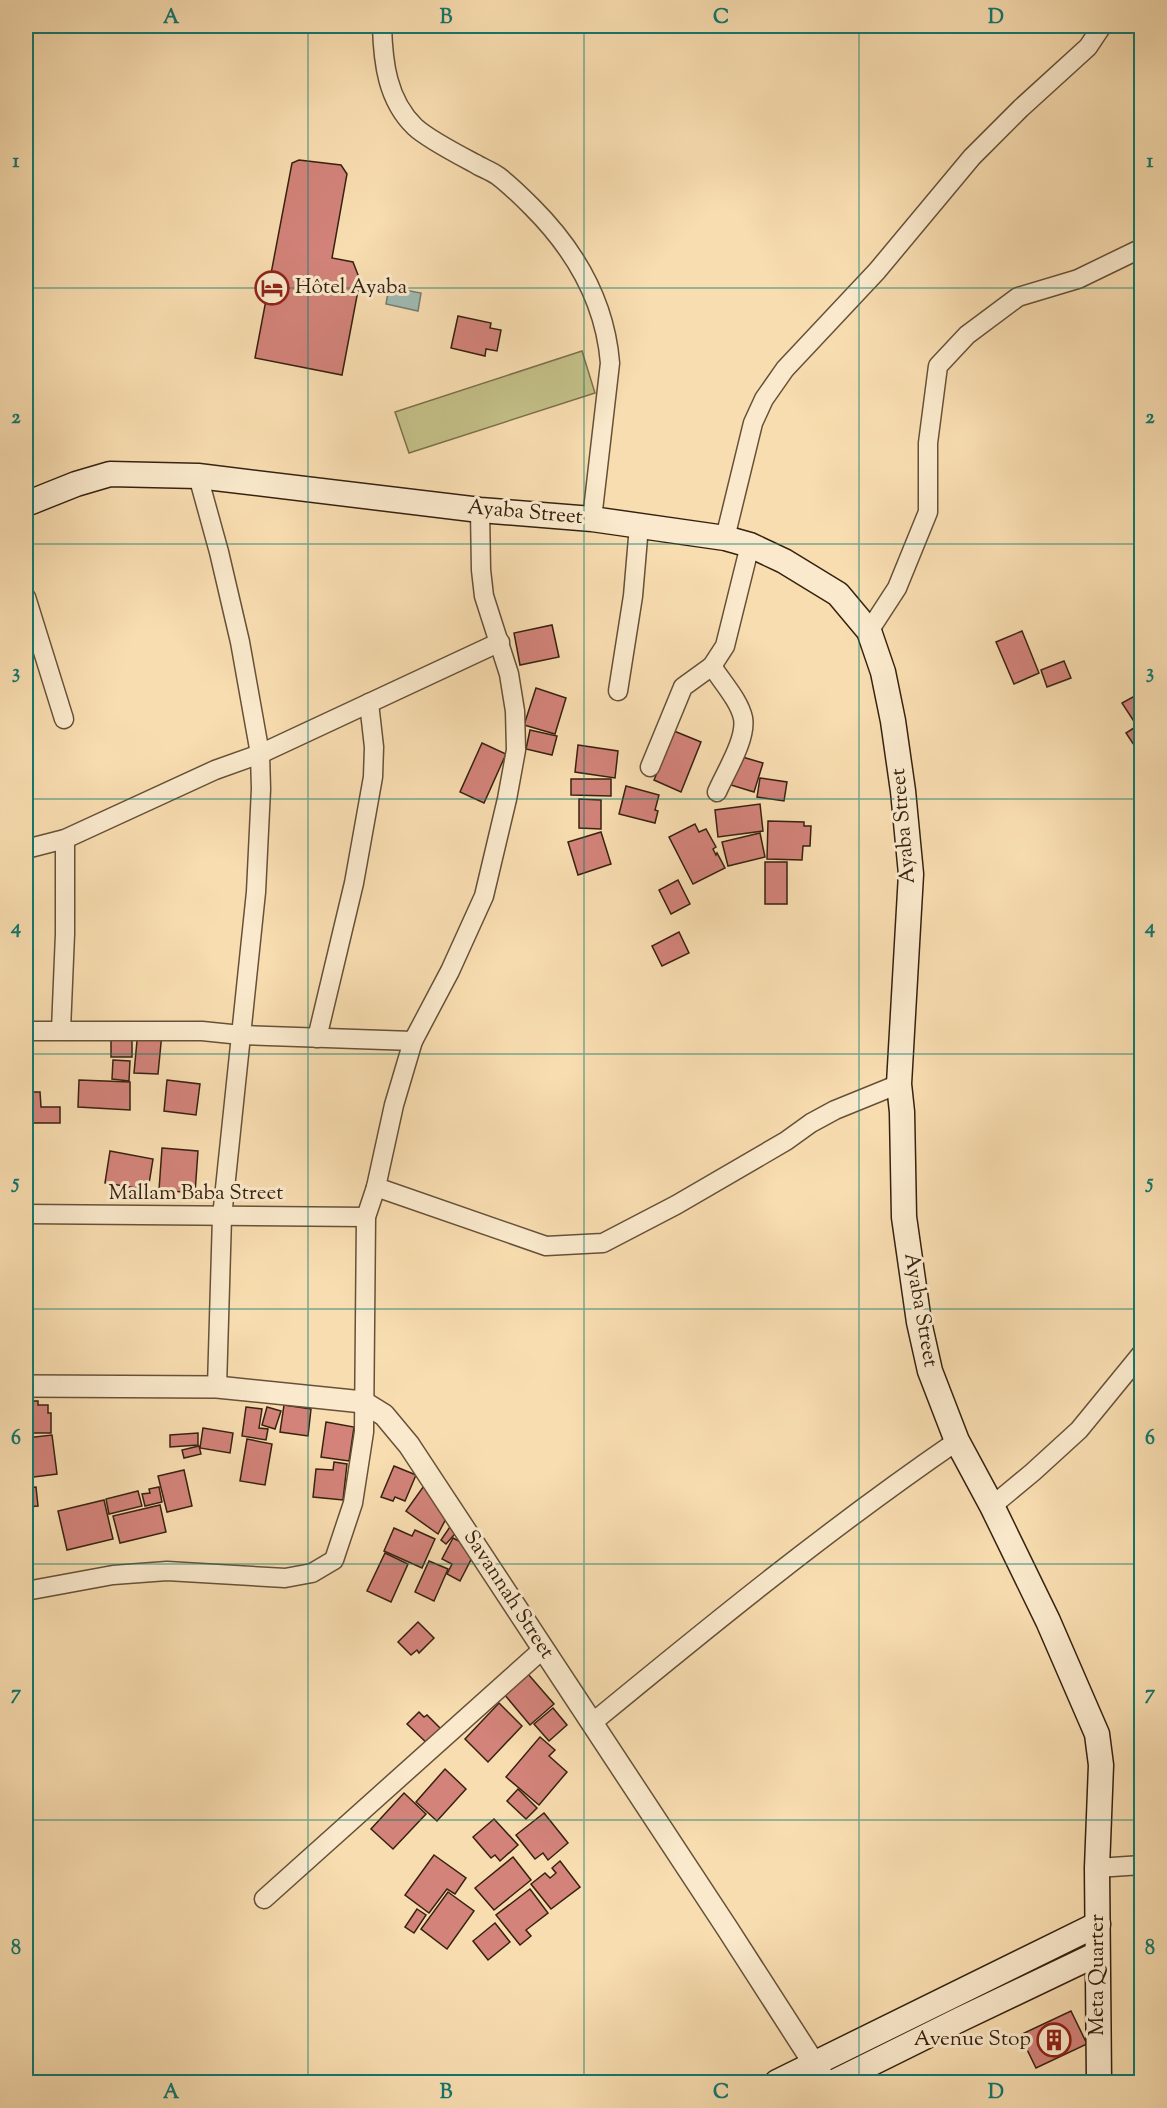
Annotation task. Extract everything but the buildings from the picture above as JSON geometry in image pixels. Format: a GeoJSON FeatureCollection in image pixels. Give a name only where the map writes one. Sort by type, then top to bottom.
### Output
{"type":"FeatureCollection","features":[{"type":"Feature","properties":{"kind":"main road","name":"Ayaba Street"},"geometry":{"type":"LineString","coordinates":[[26,504],[76,484],[110,474],[198,476],[480,510],[592,519],[725,538],[750,545],[784,561],[838,594],[869,631],[883,672],[893,721],[911,873],[899,1084],[902,1112],[904,1217],[919,1322],[930,1371],[957,1441],[1048,1620],[1097,1734],[1101,1765],[1097,1868]]}},
{"type":"Feature","properties":{"kind":"main road","name":"Meta Quarter"},"geometry":{"type":"LineString","coordinates":[[1097,1868],[1096,1954],[1099,2000],[1099,2082]]}},
{"type":"Feature","properties":{"kind":"main road"},"geometry":{"type":"LineString","coordinates":[[777,2082],[820,2073],[1098,1924]]}},
{"type":"Feature","properties":{"kind":"main road"},"geometry":{"type":"LineString","coordinates":[[834,2082],[1096,1954]]}},
{"type":"Feature","properties":{"kind":"street"},"geometry":{"type":"LineString","coordinates":[[382,26],[387,81],[405,116],[417,129],[497,176],[530,204],[570,250],[601,312],[609,343],[610,363],[592,519]]}},
{"type":"Feature","properties":{"kind":"street"},"geometry":{"type":"LineString","coordinates":[[725,538],[753,423],[764,399],[785,369],[877,271],[972,157],[1021,108],[1088,47],[1102,26]]}},
{"type":"Feature","properties":{"kind":"street"},"geometry":{"type":"LineString","coordinates":[[869,631],[897,588],[928,512],[928,443],[938,366],[967,335],[1018,297],[1078,279],[1142,248]]}},
{"type":"Feature","properties":{"kind":"street"},"geometry":{"type":"LineString","coordinates":[[198,476],[240,642],[260,754],[259,842],[222,1217],[217,1388]]}},
{"type":"Feature","properties":{"kind":"street"},"geometry":{"type":"LineString","coordinates":[[26,1591],[113,1575],[167,1571],[285,1578],[312,1573],[334,1560],[353,1503],[364,1432],[366,1217],[376,1187],[393,1105],[413,1041],[450,970],[484,896],[516,750],[515,711],[509,674],[484,596],[480,510]]}},
{"type":"Feature","properties":{"kind":"street"},"geometry":{"type":"LineString","coordinates":[[618,691],[633,596],[639,526]]}},
{"type":"Feature","properties":{"kind":"street"},"geometry":{"type":"LineString","coordinates":[[650,767],[683,687],[712,666],[725,646],[750,545]]}},
{"type":"Feature","properties":{"kind":"street"},"geometry":{"type":"LineString","coordinates":[[26,597],[64,719]]}},
{"type":"Feature","properties":{"kind":"street"},"geometry":{"type":"LineString","coordinates":[[26,849],[65,839],[216,771],[260,754],[500,642]]}},
{"type":"Feature","properties":{"kind":"street"},"geometry":{"type":"LineString","coordinates":[[712,666],[743,718],[742,735],[717,792]]}},
{"type":"Feature","properties":{"kind":"street"},"geometry":{"type":"LineString","coordinates":[[317,1038],[354,883],[373,777],[374,747],[369,703]]}},
{"type":"Feature","properties":{"kind":"street"},"geometry":{"type":"LineString","coordinates":[[61,1030],[65,934],[65,839]]}},
{"type":"Feature","properties":{"kind":"street"},"geometry":{"type":"LineString","coordinates":[[26,1030],[202,1031],[241,1035],[413,1041]]}},
{"type":"Feature","properties":{"kind":"street"},"geometry":{"type":"LineString","coordinates":[[376,1187],[546,1245],[603,1244],[676,1205],[835,1110],[899,1084]]}},
{"type":"Feature","properties":{"kind":"street","name":"Mallam Baba Street"},"geometry":{"type":"LineString","coordinates":[[26,1214],[366,1217]]}},
{"type":"Feature","properties":{"kind":"street"},"geometry":{"type":"LineString","coordinates":[[992,1506],[1079,1430],[1142,1353]]}},
{"type":"Feature","properties":{"kind":"street","name":"Savannah Street"},"geometry":{"type":"LineString","coordinates":[[26,1386],[217,1388],[363,1402],[384,1414],[409,1445],[820,2073]]}},
{"type":"Feature","properties":{"kind":"street"},"geometry":{"type":"LineString","coordinates":[[592,1723],[777,1572],[957,1441]]}},
{"type":"Feature","properties":{"kind":"street"},"geometry":{"type":"LineString","coordinates":[[264,1899],[543,1649]]}},
{"type":"Feature","properties":{"kind":"street"},"geometry":{"type":"LineString","coordinates":[[1097,1868],[1142,1865]]}},
{"type":"Feature","properties":{"kind":"shaded area"},"geometry":{"type":"Polygon","coordinates":[[[582,351],[595,393],[409,453],[395,412],[582,351]]]}},
{"type":"Feature","properties":{"kind":"water"},"geometry":{"type":"Polygon","coordinates":[[[389,287],[421,293],[418,311],[386,304],[389,287]]]}},
{"type":"Feature","properties":{"kind":"place","name":"Hôtel Ayaba"},"geometry":{"type":"Point","coordinates":[272,288]}},
{"type":"Feature","properties":{"kind":"place","name":"Avenue Stop"},"geometry":{"type":"Point","coordinates":[1054,2040]}}]}
